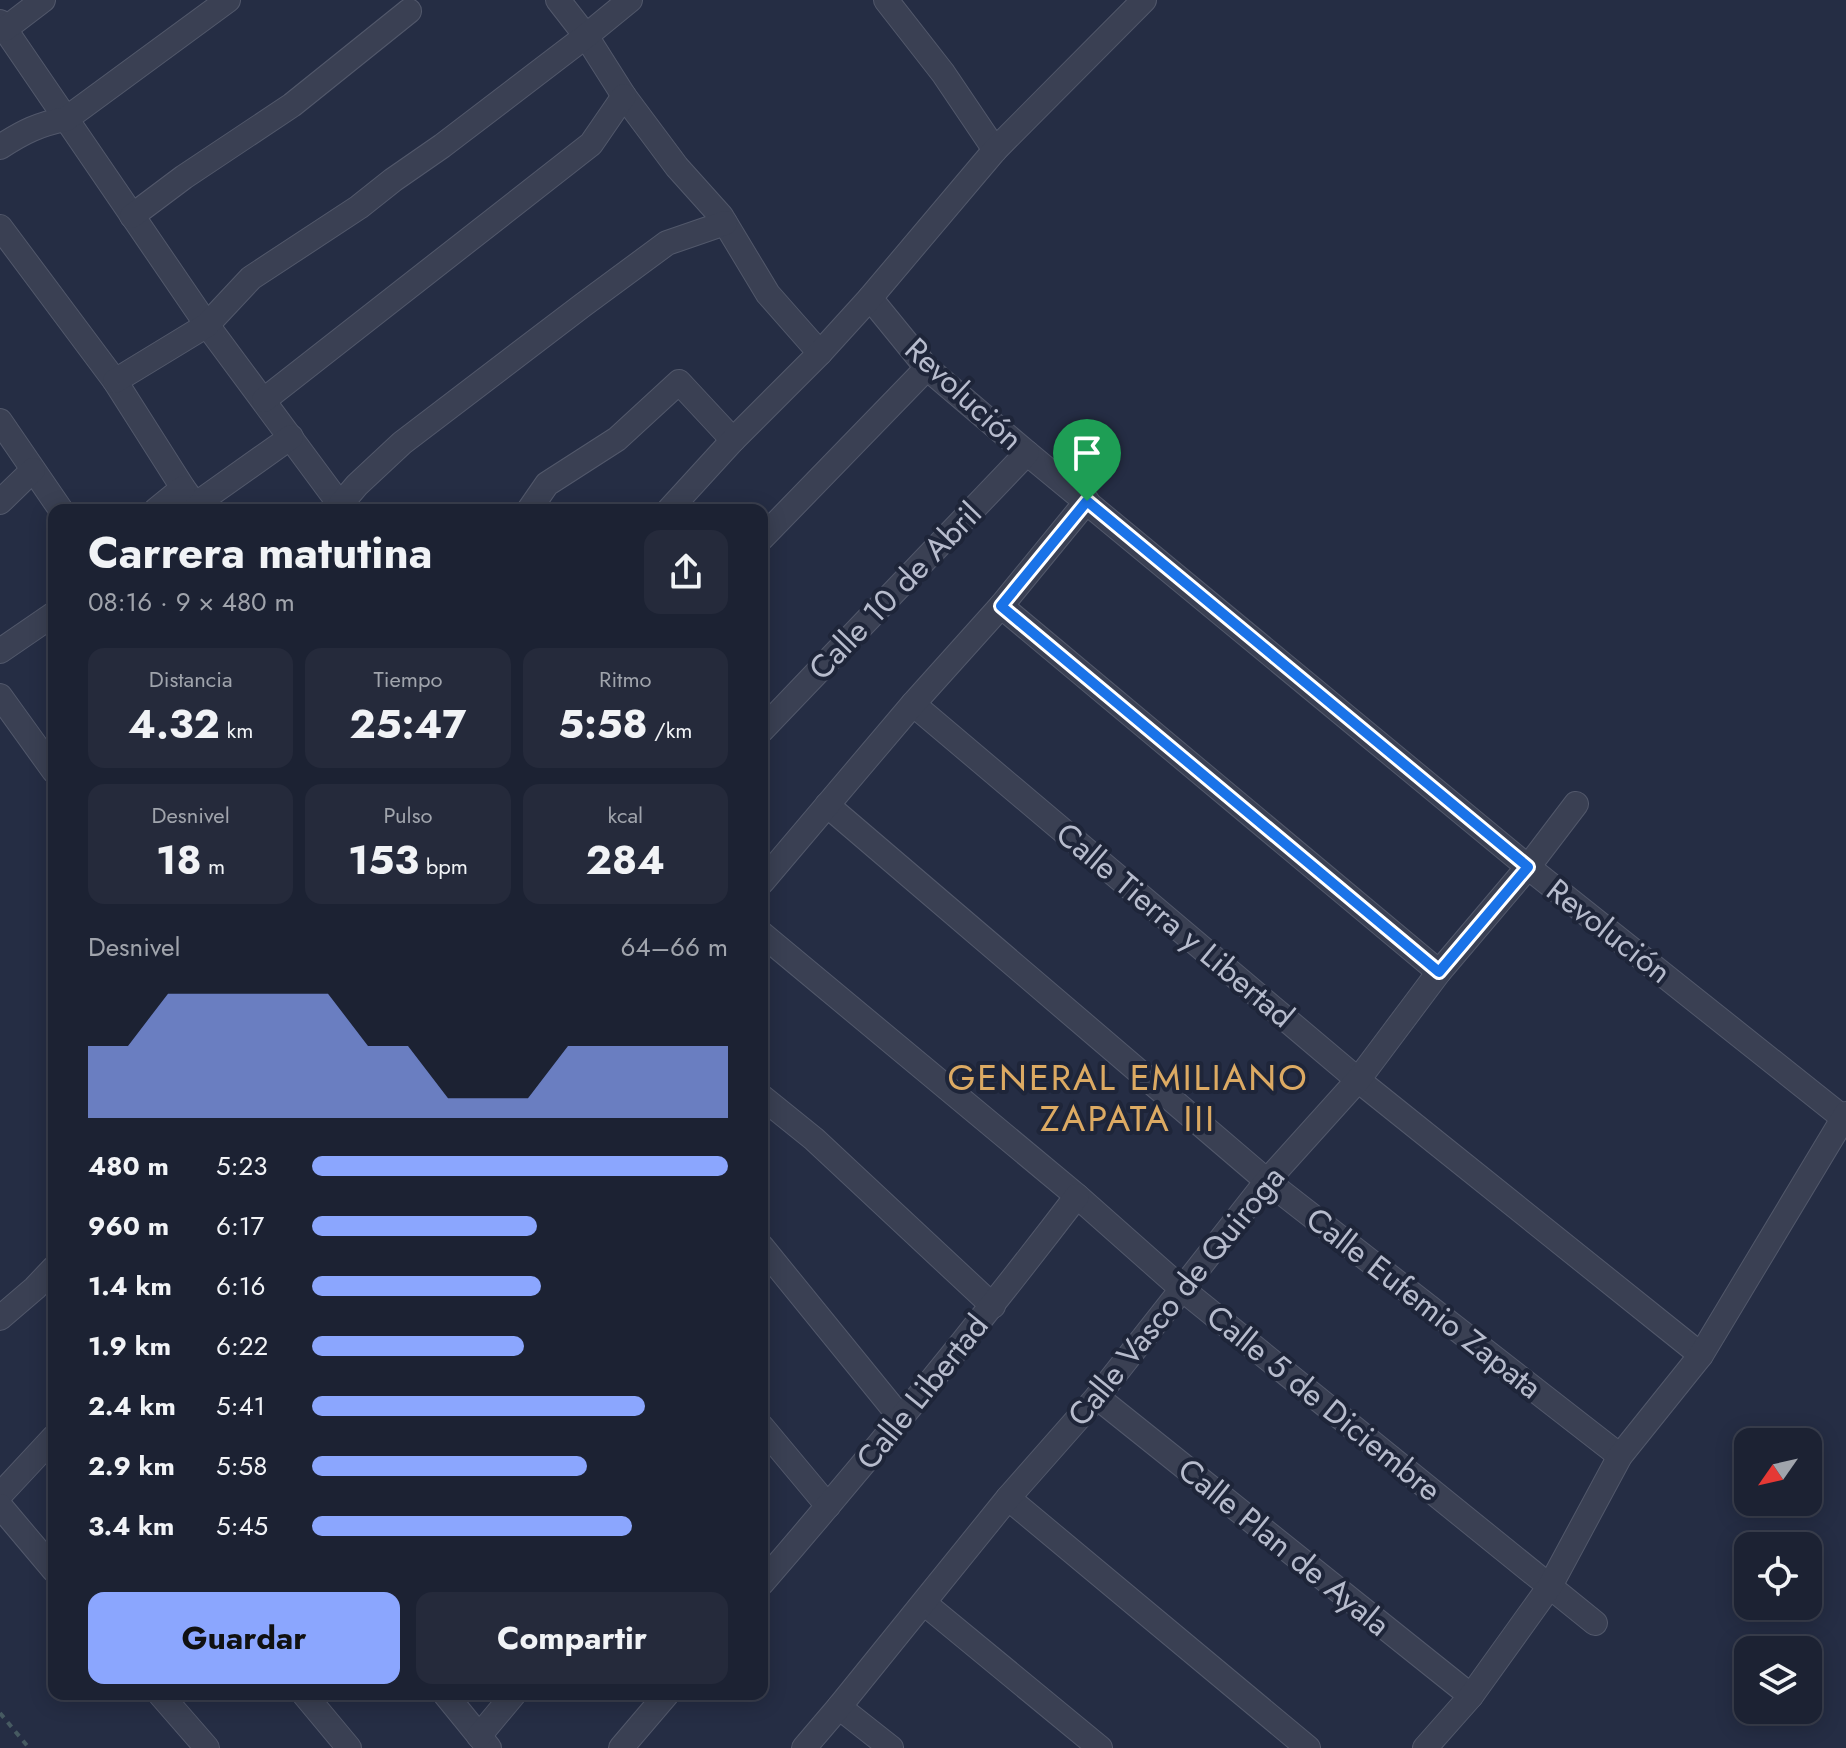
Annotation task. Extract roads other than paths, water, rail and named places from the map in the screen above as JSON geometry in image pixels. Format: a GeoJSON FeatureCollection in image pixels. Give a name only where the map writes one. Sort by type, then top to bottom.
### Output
{"type":"FeatureCollection","features":[{"type":"Feature","properties":{"kind":"street"},"geometry":{"type":"LineString","coordinates":[[43,0],[2,26],[207,325],[339,504]]}},
{"type":"Feature","properties":{"kind":"street"},"geometry":{"type":"LineString","coordinates":[[0,147],[23,132],[66,119],[228,0]]}},
{"type":"Feature","properties":{"kind":"street"},"geometry":{"type":"LineString","coordinates":[[558,0],[677,167],[725,223],[768,294],[820,353]]}},
{"type":"Feature","properties":{"kind":"street"},"geometry":{"type":"LineString","coordinates":[[115,381],[207,325],[251,278],[359,207],[630,0]]}},
{"type":"Feature","properties":{"kind":"street"},"geometry":{"type":"LineString","coordinates":[[886,0],[943,73],[995,150]]}},
{"type":"Feature","properties":{"kind":"street"},"geometry":{"type":"LineString","coordinates":[[674,504],[870,298],[995,150],[1144,0]]}},
{"type":"Feature","properties":{"kind":"street"},"geometry":{"type":"LineString","coordinates":[[132,216],[184,177],[292,105],[409,11]]}},
{"type":"Feature","properties":{"kind":"street"},"geometry":{"type":"LineString","coordinates":[[264,400],[591,144],[624,96]]}},
{"type":"Feature","properties":{"kind":"street"},"geometry":{"type":"LineString","coordinates":[[345,504],[357,485],[402,443],[667,243],[725,223]]}},
{"type":"Feature","properties":{"kind":"street"},"geometry":{"type":"LineString","coordinates":[[0,227],[115,381],[192,501],[291,437]]}},
{"type":"Feature","properties":{"kind":"street","name":"Revolución"},"geometry":{"type":"LineString","coordinates":[[870,298],[927,368],[1027,453],[1528,867],[1845,1117]]}},
{"type":"Feature","properties":{"kind":"street"},"geometry":{"type":"LineString","coordinates":[[768,532],[927,368]]}},
{"type":"Feature","properties":{"kind":"street"},"geometry":{"type":"LineString","coordinates":[[533,504],[547,484],[617,439],[679,382],[733,440]]}},
{"type":"Feature","properties":{"kind":"street"},"geometry":{"type":"LineString","coordinates":[[0,421],[57,504]]}},
{"type":"Feature","properties":{"kind":"street","name":"Calle 10 de Abril"},"geometry":{"type":"LineString","coordinates":[[768,724],[1027,453]]}},
{"type":"Feature","properties":{"kind":"street"},"geometry":{"type":"LineString","coordinates":[[0,502],[33,470]]}},
{"type":"Feature","properties":{"kind":"street"},"geometry":{"type":"LineString","coordinates":[[768,875],[1001,606],[1087,501]]}},
{"type":"Feature","properties":{"kind":"street"},"geometry":{"type":"LineString","coordinates":[[1001,606],[1439,972]]}},
{"type":"Feature","properties":{"kind":"street"},"geometry":{"type":"LineString","coordinates":[[0,651],[48,618]]}},
{"type":"Feature","properties":{"kind":"street"},"geometry":{"type":"LineString","coordinates":[[0,696],[48,763]]}},
{"type":"Feature","properties":{"kind":"street","name":"Calle Tierra y Libertad"},"geometry":{"type":"LineString","coordinates":[[913,704],[1358,1080],[1701,1355]]}},
{"type":"Feature","properties":{"kind":"street","name":"Calle Vasco de Quiroga"},"geometry":{"type":"LineString","coordinates":[[804,1748],[1008,1498],[1097,1397],[1267,1181],[1358,1080],[1439,972],[1528,867],[1576,804]]}},
{"type":"Feature","properties":{"kind":"street","name":"Calle Eufemio Zapata"},"geometry":{"type":"LineString","coordinates":[[827,805],[1267,1181],[1620,1456]]}},
{"type":"Feature","properties":{"kind":"street","name":"Calle 5 de Diciembre"},"geometry":{"type":"LineString","coordinates":[[768,939],[1077,1196],[1182,1289],[1595,1623]]}},
{"type":"Feature","properties":{"kind":"street"},"geometry":{"type":"LineString","coordinates":[[768,1102],[814,1139],[993,1306]]}},
{"type":"Feature","properties":{"kind":"street"},"geometry":{"type":"LineString","coordinates":[[1425,1748],[1471,1696],[1550,1586],[1620,1456],[1701,1355],[1845,1117]]}},
{"type":"Feature","properties":{"kind":"street","name":"Calle Libertad"},"geometry":{"type":"LineString","coordinates":[[768,1576],[993,1306],[1077,1196]]}},
{"type":"Feature","properties":{"kind":"street"},"geometry":{"type":"LineString","coordinates":[[768,1254],[901,1418]]}},
{"type":"Feature","properties":{"kind":"street"},"geometry":{"type":"LineString","coordinates":[[0,1318],[48,1274]]}},
{"type":"Feature","properties":{"kind":"street","name":"Calle Plan de Ayala"},"geometry":{"type":"LineString","coordinates":[[1097,1397],[1471,1696]]}},
{"type":"Feature","properties":{"kind":"street"},"geometry":{"type":"LineString","coordinates":[[768,1434],[828,1506]]}},
{"type":"Feature","properties":{"kind":"street"},"geometry":{"type":"LineString","coordinates":[[0,1495],[48,1443]]}},
{"type":"Feature","properties":{"kind":"street"},"geometry":{"type":"LineString","coordinates":[[1008,1498],[1308,1748]]}},
{"type":"Feature","properties":{"kind":"street"},"geometry":{"type":"LineString","coordinates":[[0,1506],[48,1563]]}},
{"type":"Feature","properties":{"kind":"street"},"geometry":{"type":"LineString","coordinates":[[924,1603],[1100,1748]]}},
{"type":"Feature","properties":{"kind":"street"},"geometry":{"type":"LineString","coordinates":[[165,1700],[207,1748]]}},
{"type":"Feature","properties":{"kind":"street"},"geometry":{"type":"LineString","coordinates":[[309,1700],[349,1748]]}},
{"type":"Feature","properties":{"kind":"street"},"geometry":{"type":"LineString","coordinates":[[450,1700],[484,1742],[510,1700]]}},
{"type":"Feature","properties":{"kind":"street"},"geometry":{"type":"LineString","coordinates":[[621,1748],[662,1700]]}},
{"type":"Feature","properties":{"kind":"street"},"geometry":{"type":"LineString","coordinates":[[839,1707],[891,1748]]}},
{"type":"Feature","properties":{"kind":"district","name":"GENERAL EMILIANO ZAPATA III"},"geometry":{"type":"Point","coordinates":[1128,1098]}}]}
